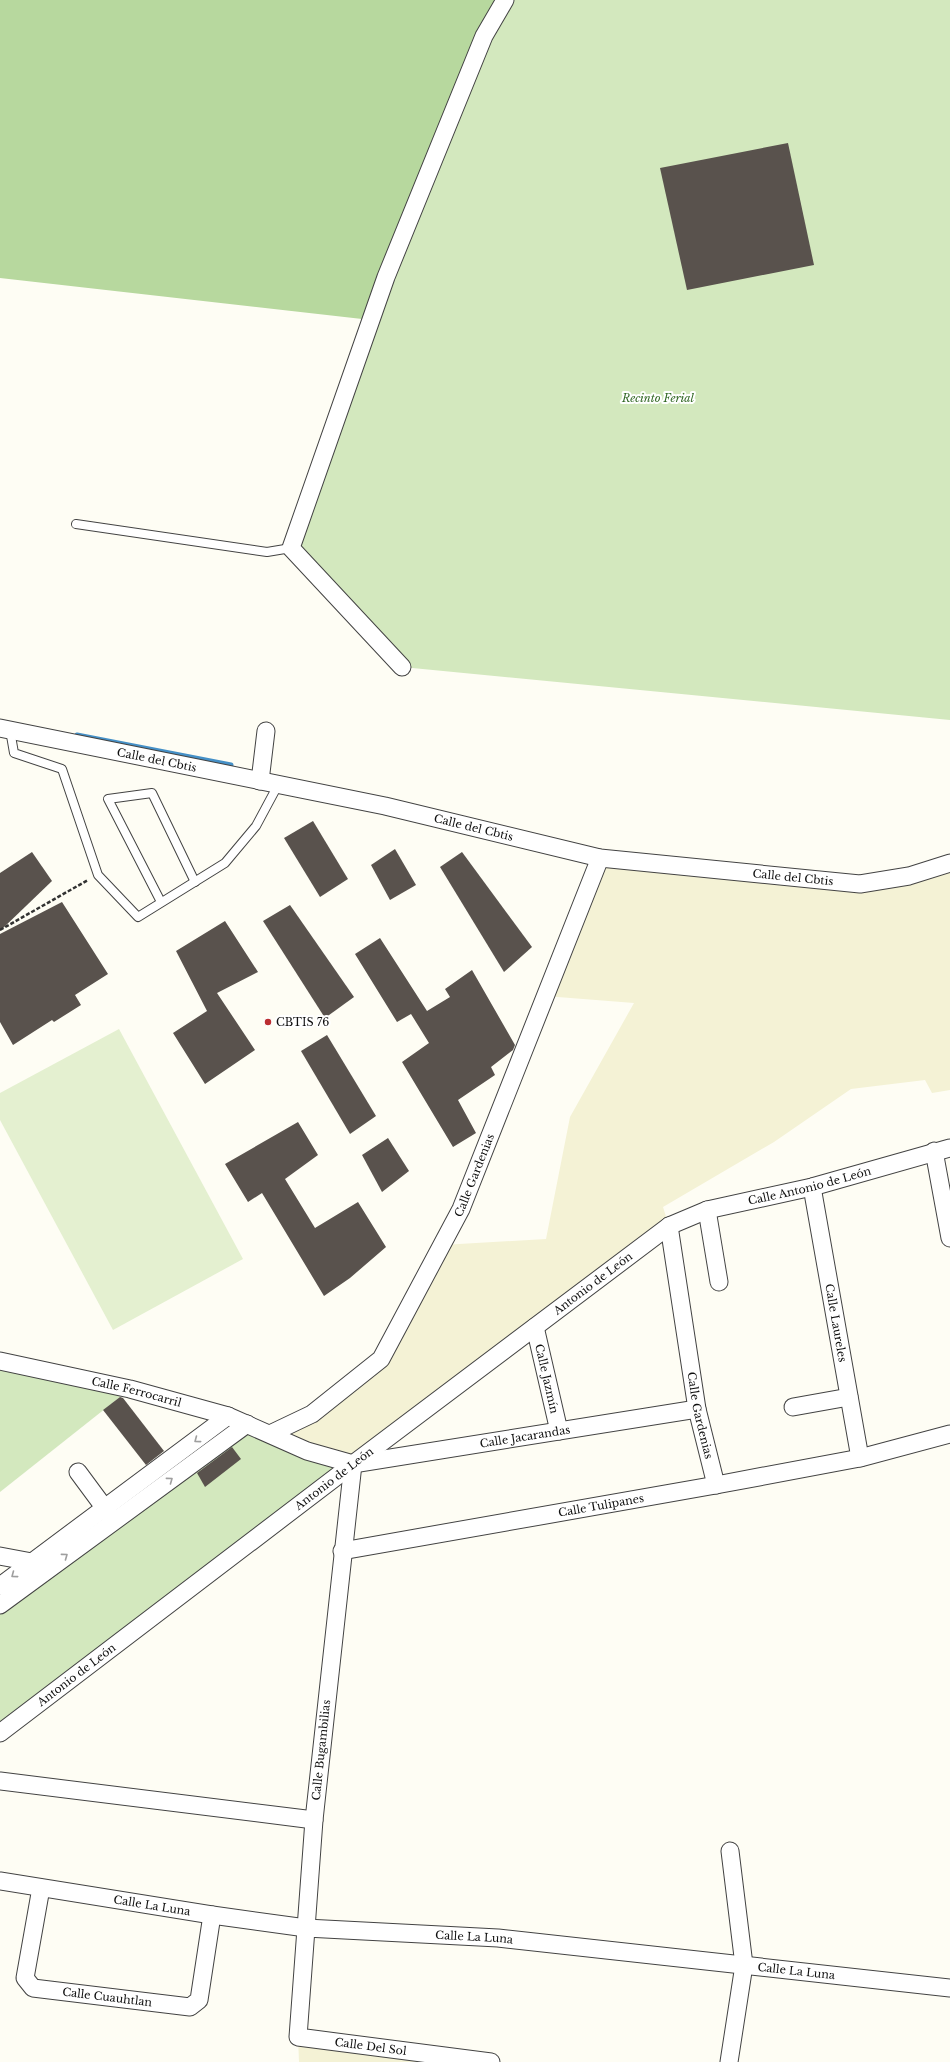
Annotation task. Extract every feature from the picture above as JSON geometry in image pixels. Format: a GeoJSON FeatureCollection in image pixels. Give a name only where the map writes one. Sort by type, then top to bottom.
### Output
{"type":"FeatureCollection","features":[{"type":"Feature","properties":{"kind":"street"},"geometry":{"type":"LineString","coordinates":[[402,667],[290,548],[386,277],[484,36],[505,0]]}},
{"type":"Feature","properties":{"kind":"street","name":"Calle del Cbtis"},"geometry":{"type":"LineString","coordinates":[[5,729],[385,806],[600,858],[860,884],[909,876],[950,863]]}},
{"type":"Feature","properties":{"kind":"street"},"geometry":{"type":"LineString","coordinates":[[260,781],[266,731]]}},
{"type":"Feature","properties":{"kind":"street","name":"Calle Gardenias"},"geometry":{"type":"LineString","coordinates":[[270,1434],[312,1414],[381,1359],[461,1209],[600,858]]}},
{"type":"Feature","properties":{"kind":"street"},"geometry":{"type":"LineString","coordinates":[[942,1149],[950,1238]]}},
{"type":"Feature","properties":{"kind":"street","name":"Calle Antonio de León"},"geometry":{"type":"LineString","coordinates":[[669,1226],[707,1210],[812,1187],[942,1149]]}},
{"type":"Feature","properties":{"kind":"street","name":"Calle Laureles"},"geometry":{"type":"LineString","coordinates":[[812,1187],[860,1458]]}},
{"type":"Feature","properties":{"kind":"street"},"geometry":{"type":"LineString","coordinates":[[707,1210],[719,1282]]}},
{"type":"Feature","properties":{"kind":"street","name":"Calle Gardenias"},"geometry":{"type":"LineString","coordinates":[[669,1226],[697,1409],[716,1485]]}},
{"type":"Feature","properties":{"kind":"street","name":"Antonio de León"},"geometry":{"type":"LineString","coordinates":[[0,1733],[669,1226]]}},
{"type":"Feature","properties":{"kind":"street","name":"Calle Jazmín"},"geometry":{"type":"LineString","coordinates":[[536,1327],[559,1431]]}},
{"type":"Feature","properties":{"kind":"street","name":"Calle Ferrocarril"},"geometry":{"type":"LineString","coordinates":[[0,1361],[130,1389],[228,1416],[307,1451],[353,1464]]}},
{"type":"Feature","properties":{"kind":"street"},"geometry":{"type":"LineString","coordinates":[[793,1407],[849,1397]]}},
{"type":"Feature","properties":{"kind":"street","name":"Calle Jacarandas"},"geometry":{"type":"LineString","coordinates":[[353,1464],[697,1409]]}},
{"type":"Feature","properties":{"kind":"street"},"geometry":{"type":"LineString","coordinates":[[109,1515],[228,1416]]}},
{"type":"Feature","properties":{"kind":"street"},"geometry":{"type":"LineString","coordinates":[[0,1586],[38,1566],[109,1515],[247,1424]]}},
{"type":"Feature","properties":{"kind":"street","name":"Calle Tulipanes"},"geometry":{"type":"LineString","coordinates":[[342,1551],[860,1458],[950,1434]]}},
{"type":"Feature","properties":{"kind":"street","name":"Calle Bugambilias"},"geometry":{"type":"LineString","coordinates":[[298,2037],[314,1820],[342,1551],[353,1464]]}},
{"type":"Feature","properties":{"kind":"street"},"geometry":{"type":"LineString","coordinates":[[78,1472],[109,1515]]}},
{"type":"Feature","properties":{"kind":"street"},"geometry":{"type":"LineString","coordinates":[[0,1556],[38,1566]]}},
{"type":"Feature","properties":{"kind":"street"},"geometry":{"type":"LineString","coordinates":[[0,1605],[38,1566]]}},
{"type":"Feature","properties":{"kind":"street"},"geometry":{"type":"LineString","coordinates":[[0,1782],[314,1820]]}},
{"type":"Feature","properties":{"kind":"street"},"geometry":{"type":"LineString","coordinates":[[729,2062],[744,1965],[730,1852]]}},
{"type":"Feature","properties":{"kind":"street","name":"Calle La Luna"},"geometry":{"type":"LineString","coordinates":[[0,1881],[212,1915],[306,1928],[498,1938],[950,1988]]}},
{"type":"Feature","properties":{"kind":"street","name":"Calle Cuauhtlan"},"geometry":{"type":"LineString","coordinates":[[41,1888],[25,1978],[32,1988],[190,2007],[199,2000],[212,1915]]}},
{"type":"Feature","properties":{"kind":"street","name":"Calle Del Sol"},"geometry":{"type":"LineString","coordinates":[[298,2037],[491,2062]]}},
{"type":"Feature","properties":{"kind":"lane"},"geometry":{"type":"LineString","coordinates":[[76,524],[267,552],[290,548]]}},
{"type":"Feature","properties":{"kind":"lane"},"geometry":{"type":"LineString","coordinates":[[5,729],[14,753],[62,770],[98,875],[138,917],[225,863],[256,826],[278,785]]}},
{"type":"Feature","properties":{"kind":"lane"},"geometry":{"type":"LineString","coordinates":[[161,902],[108,799],[152,793],[194,882]]}},
{"type":"Feature","properties":{"kind":"path"},"geometry":{"type":"LineString","coordinates":[[0,930],[98,875]]}},
{"type":"Feature","properties":{"kind":"shaded area"},"geometry":{"type":"Polygon","coordinates":[[[600,858],[860,884],[950,863],[950,1090],[932,1093],[925,1080],[851,1089],[774,1142],[663,1207],[669,1226],[353,1464],[270,1434],[381,1359],[442,1245],[546,1239],[570,1117],[634,1003],[545,996],[600,858]]]}},
{"type":"Feature","properties":{"kind":"shaded area"},"geometry":{"type":"Polygon","coordinates":[[[298,2037],[491,2062],[299,2062],[298,2037]]]}},
{"type":"Feature","properties":{"kind":"green space"},"geometry":{"type":"Polygon","coordinates":[[[0,0],[505,0],[371,320],[0,278],[0,0]]]}},
{"type":"Feature","properties":{"kind":"green space","name":"Recinto Ferial"},"geometry":{"type":"Polygon","coordinates":[[[510,0],[950,0],[950,720],[402,667],[291,548],[476,57],[510,0]]]}},
{"type":"Feature","properties":{"kind":"green space"},"geometry":{"type":"Polygon","coordinates":[[[119,1029],[243,1259],[113,1330],[0,1120],[0,1093],[119,1029]]]}},
{"type":"Feature","properties":{"kind":"green space"},"geometry":{"type":"Polygon","coordinates":[[[0,1361],[130,1389],[0,1492],[0,1361]]]}},
{"type":"Feature","properties":{"kind":"green space"},"geometry":{"type":"Polygon","coordinates":[[[247,1424],[353,1464],[0,1733],[0,1586],[114,1521],[247,1424]]]}},
{"type":"Feature","properties":{"kind":"building"},"geometry":{"type":"Polygon","coordinates":[[[788,143],[814,265],[687,290],[660,168],[788,143]]]}},
{"type":"Feature","properties":{"kind":"building"},"geometry":{"type":"Polygon","coordinates":[[[313,821],[348,879],[320,897],[284,838],[313,821]]]}},
{"type":"Feature","properties":{"kind":"building"},"geometry":{"type":"Polygon","coordinates":[[[395,849],[416,885],[390,900],[371,865],[395,849]]]}},
{"type":"Feature","properties":{"kind":"building"},"geometry":{"type":"Polygon","coordinates":[[[32,852],[52,881],[0,931],[0,873],[32,852]]]}},
{"type":"Feature","properties":{"kind":"building"},"geometry":{"type":"Polygon","coordinates":[[[462,852],[532,947],[504,972],[440,867],[462,852]]]}},
{"type":"Feature","properties":{"kind":"building"},"geometry":{"type":"Polygon","coordinates":[[[62,902],[108,974],[75,995],[81,1005],[54,1022],[52,1020],[13,1045],[0,1022],[0,934],[62,902]]]}},
{"type":"Feature","properties":{"kind":"building"},"geometry":{"type":"Polygon","coordinates":[[[290,905],[354,997],[325,1018],[263,921],[290,905]]]}},
{"type":"Feature","properties":{"kind":"building"},"geometry":{"type":"Polygon","coordinates":[[[225,921],[258,972],[217,993],[255,1050],[205,1084],[173,1033],[207,1011],[176,951],[225,921]]]}},
{"type":"Feature","properties":{"kind":"building"},"geometry":{"type":"Polygon","coordinates":[[[380,938],[427,1011],[450,997],[445,989],[472,970],[515,1045],[513,1050],[491,1067],[495,1075],[458,1100],[476,1133],[453,1147],[402,1062],[429,1043],[411,1014],[397,1022],[355,954],[380,938]]]}},
{"type":"Feature","properties":{"kind":"building"},"geometry":{"type":"Polygon","coordinates":[[[327,1035],[376,1116],[350,1134],[301,1051],[327,1035]]]}},
{"type":"Feature","properties":{"kind":"building"},"geometry":{"type":"Polygon","coordinates":[[[298,1122],[318,1155],[285,1179],[315,1228],[358,1202],[386,1247],[350,1278],[324,1296],[262,1193],[248,1202],[225,1164],[298,1122]]]}},
{"type":"Feature","properties":{"kind":"building"},"geometry":{"type":"Polygon","coordinates":[[[388,1138],[409,1171],[382,1192],[362,1155],[388,1138]]]}},
{"type":"Feature","properties":{"kind":"building"},"geometry":{"type":"Polygon","coordinates":[[[120,1397],[123,1398],[164,1451],[146,1465],[103,1410],[120,1397]]]}},
{"type":"Feature","properties":{"kind":"building"},"geometry":{"type":"Polygon","coordinates":[[[232,1447],[241,1459],[205,1487],[197,1473],[232,1447]]]}},
{"type":"Feature","properties":{"kind":"waterway"},"geometry":{"type":"LineString","coordinates":[[77,735],[231,765]]}},
{"type":"Feature","properties":{"kind":"place","name":"CBTIS 76"},"geometry":{"type":"Point","coordinates":[268,1022]}}]}
